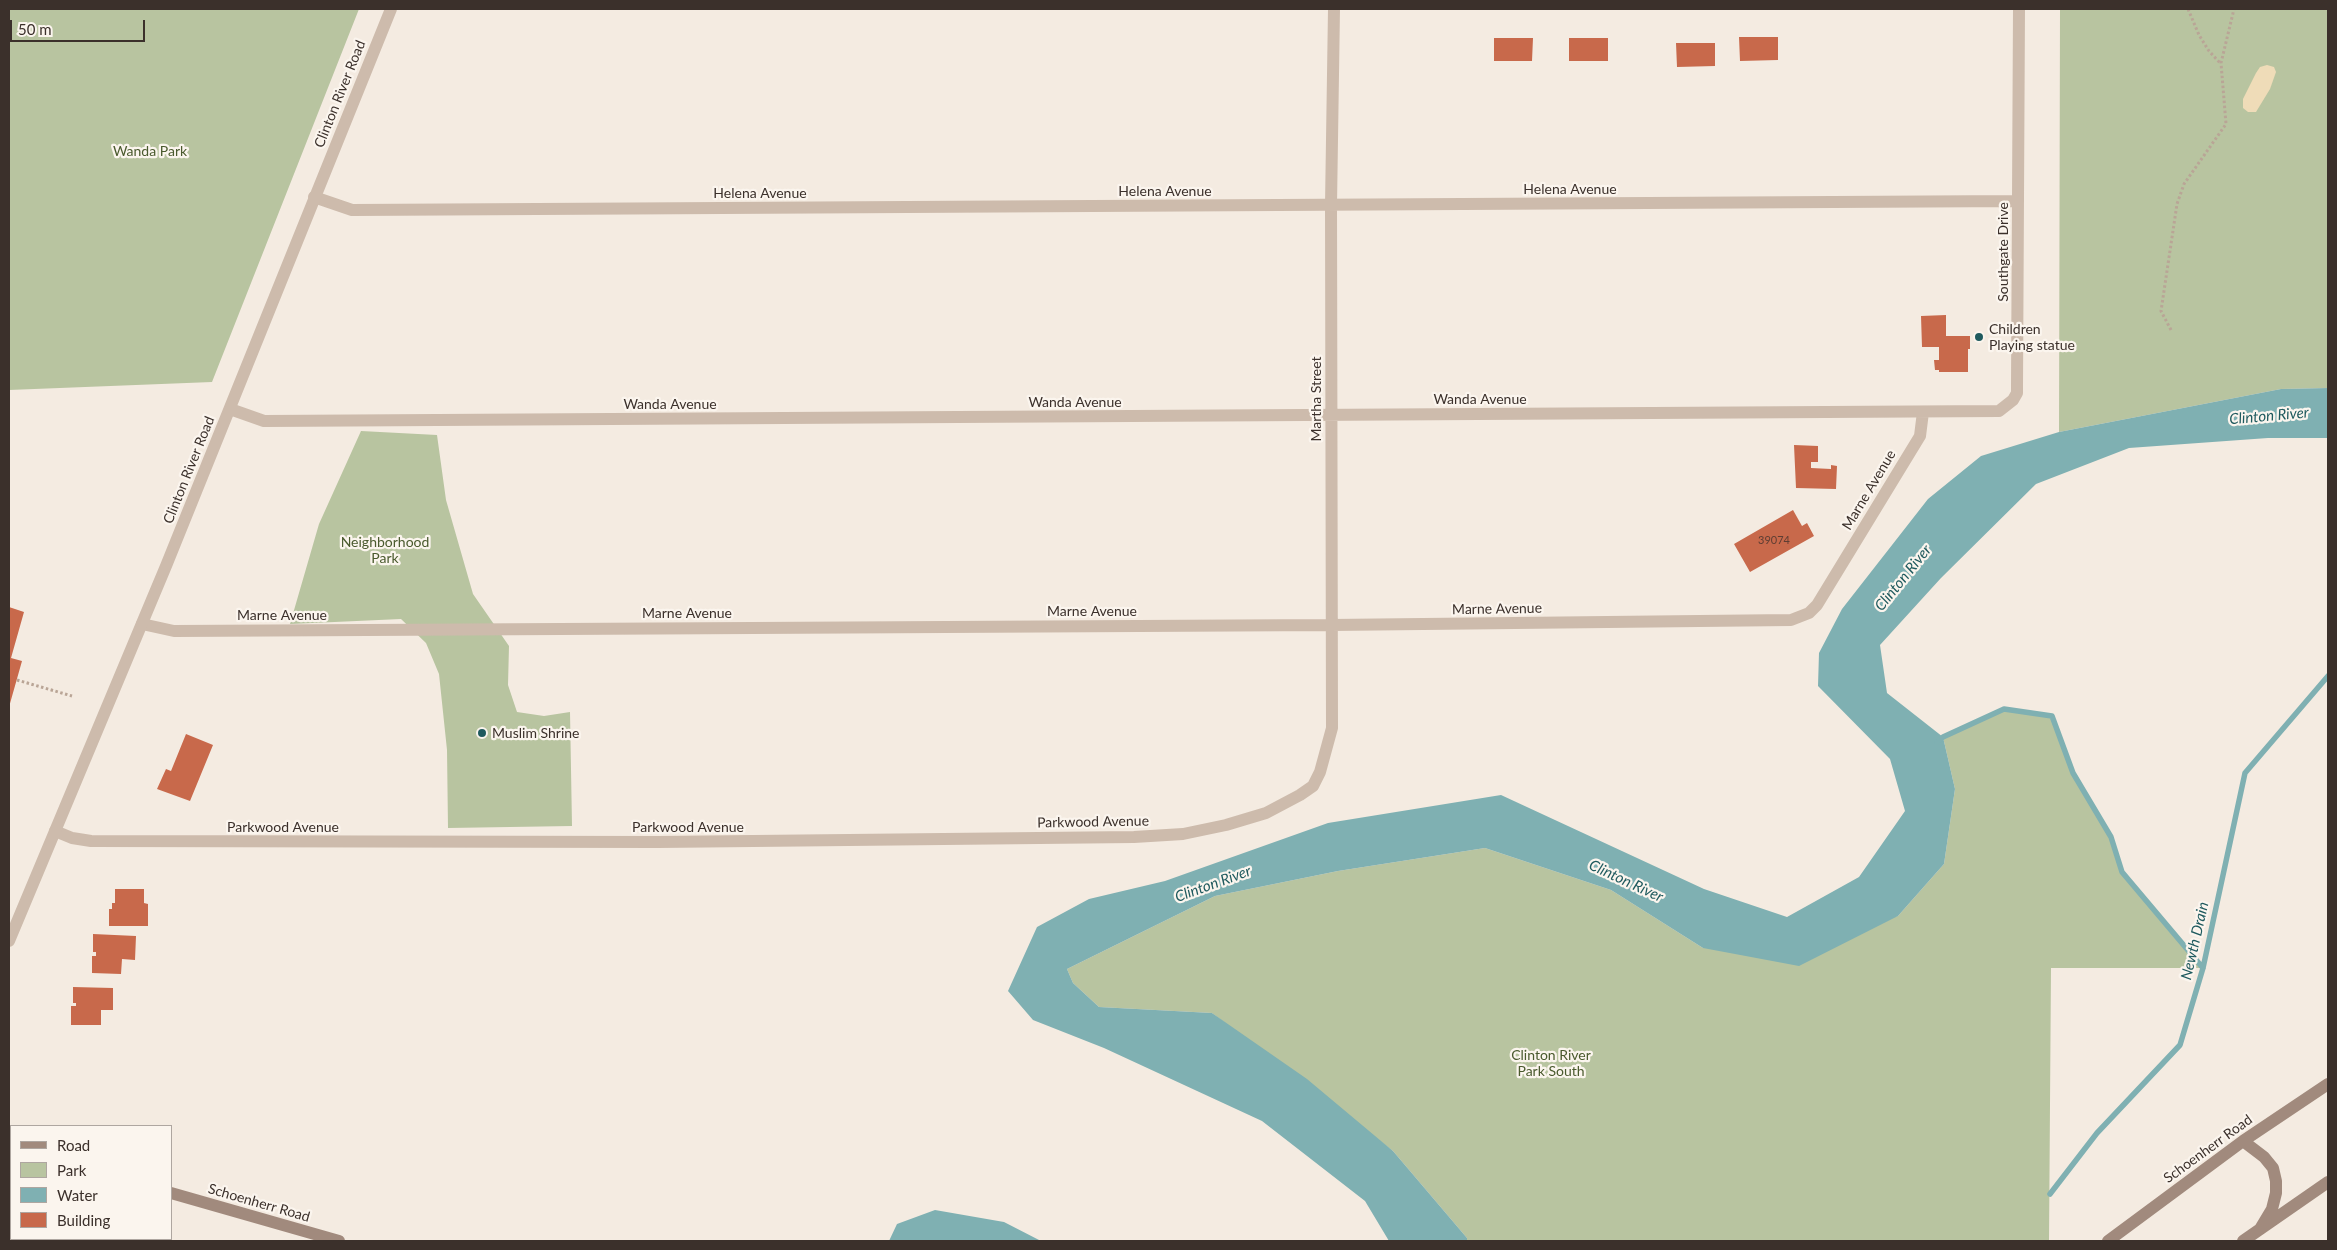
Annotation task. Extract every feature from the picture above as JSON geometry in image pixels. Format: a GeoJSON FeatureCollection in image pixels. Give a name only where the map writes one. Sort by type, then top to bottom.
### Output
{"type":"FeatureCollection","features":[{"type":"Feature","properties":{"kind":"main road","name":"Schoenherr Road"},"geometry":{"type":"LineString","coordinates":[[2108,1241],[2243,1141],[2328,1084]]}},
{"type":"Feature","properties":{"kind":"main road"},"geometry":{"type":"LineString","coordinates":[[2243,1141],[2264,1157],[2273,1168],[2276,1181],[2276,1193],[2272,1209],[2260,1229]]}},
{"type":"Feature","properties":{"kind":"main road"},"geometry":{"type":"LineString","coordinates":[[2243,1241],[2328,1182]]}},
{"type":"Feature","properties":{"kind":"main road","name":"Schoenherr Road"},"geometry":{"type":"LineString","coordinates":[[172,1193],[339,1241]]}},
{"type":"Feature","properties":{"kind":"street","name":"Clinton River Road"},"geometry":{"type":"LineString","coordinates":[[9,940],[142,624],[391,9]]}},
{"type":"Feature","properties":{"kind":"street","name":"Martha Street"},"geometry":{"type":"LineString","coordinates":[[1313,786],[1320,772],[1332,728],[1331,205],[1334,9]]}},
{"type":"Feature","properties":{"kind":"street","name":"Southgate Drive"},"geometry":{"type":"LineString","coordinates":[[1923,412],[1999,412],[2017,394],[2019,9]]}},
{"type":"Feature","properties":{"kind":"street","name":"Helena Avenue"},"geometry":{"type":"LineString","coordinates":[[314,197],[352,210],[2018,201]]}},
{"type":"Feature","properties":{"kind":"street","name":"Wanda Avenue"},"geometry":{"type":"LineString","coordinates":[[230,409],[264,421],[1923,412]]}},
{"type":"Feature","properties":{"kind":"street","name":"Marne Avenue"},"geometry":{"type":"LineString","coordinates":[[142,624],[174,631],[1781,621],[1798,618],[1809,613],[1817,605],[1920,436],[1923,412]]}},
{"type":"Feature","properties":{"kind":"street","name":"Parkwood Avenue"},"geometry":{"type":"LineString","coordinates":[[55,831],[72,838],[92,841],[658,842],[1134,837],[1183,834],[1226,825],[1266,813],[1313,786]]}},
{"type":"Feature","properties":{"kind":"path"},"geometry":{"type":"LineString","coordinates":[[2188,9],[2199,35],[2209,51],[2221,63]]}},
{"type":"Feature","properties":{"kind":"path"},"geometry":{"type":"LineString","coordinates":[[2172,330],[2161,310],[2177,204],[2184,184],[2226,124],[2221,63],[2234,9]]}},
{"type":"Feature","properties":{"kind":"path"},"geometry":{"type":"LineString","coordinates":[[17,680],[72,696]]}},
{"type":"Feature","properties":{"kind":"green space","name":"Wanda Park"},"geometry":{"type":"Polygon","coordinates":[[[9,9],[359,9],[212,382],[9,390],[9,9]]]}},
{"type":"Feature","properties":{"kind":"green space"},"geometry":{"type":"Polygon","coordinates":[[[2060,9],[2328,9],[2328,388],[2281,389],[2059,432],[2060,9]]]}},
{"type":"Feature","properties":{"kind":"green space","name":"Neighborhood Park"},"geometry":{"type":"Polygon","coordinates":[[[361,431],[437,435],[446,500],[473,594],[509,646],[508,685],[517,712],[544,716],[570,712],[572,826],[448,828],[447,750],[439,674],[426,643],[401,619],[290,624],[319,524],[361,431]]]}},
{"type":"Feature","properties":{"kind":"green space","name":"Clinton River Park South"},"geometry":{"type":"Polygon","coordinates":[[[2004,709],[2052,716],[2073,773],[2111,837],[2122,872],[2203,968],[2051,968],[2049,1241],[1467,1241],[1467,1238],[1393,1151],[1212,1013],[1099,1007],[1073,983],[1067,969],[1215,896],[1338,871],[1485,848],[1611,890],[1703,948],[1898,916],[1944,864],[1955,789],[1943,737],[2004,709]]]}},
{"type":"Feature","properties":{"kind":"sand"},"geometry":{"type":"Polygon","coordinates":[[[2267,65],[2274,67],[2276,72],[2270,89],[2256,112],[2248,112],[2243,108],[2243,99],[2260,67],[2267,65]]]}},
{"type":"Feature","properties":{"kind":"water","name":"Clinton River"},"geometry":{"type":"Polygon","coordinates":[[[2328,388],[2328,438],[2268,438],[2129,448],[2036,484],[1941,578],[1880,645],[1887,693],[1943,737],[1955,789],[1944,864],[1898,916],[1799,966],[1703,948],[1611,890],[1485,848],[1338,871],[1215,896],[1067,969],[1073,983],[1099,1007],[1212,1013],[1307,1079],[1393,1151],[1467,1238],[1467,1241],[1389,1241],[1365,1201],[1262,1121],[1104,1048],[1033,1020],[1008,991],[1037,927],[1089,899],[1165,881],[1328,823],[1501,795],[1704,889],[1787,917],[1859,877],[1905,811],[1890,759],[1818,686],[1819,653],[1842,609],[1928,499],[1981,456],[2059,432],[2281,389],[2328,388]]]}},
{"type":"Feature","properties":{"kind":"water"},"geometry":{"type":"Polygon","coordinates":[[[935,1210],[1004,1222],[1041,1241],[889,1241],[897,1224],[935,1210]]]}},
{"type":"Feature","properties":{"kind":"building"},"geometry":{"type":"Polygon","coordinates":[[[1739,37],[1778,37],[1778,60],[1740,61],[1739,37]]]}},
{"type":"Feature","properties":{"kind":"building"},"geometry":{"type":"Polygon","coordinates":[[[1494,38],[1533,38],[1532,61],[1494,61],[1494,38]]]}},
{"type":"Feature","properties":{"kind":"building"},"geometry":{"type":"Polygon","coordinates":[[[1569,38],[1608,38],[1608,61],[1569,61],[1569,38]]]}},
{"type":"Feature","properties":{"kind":"building"},"geometry":{"type":"Polygon","coordinates":[[[1676,43],[1715,43],[1715,66],[1677,67],[1676,43]]]}},
{"type":"Feature","properties":{"kind":"building"},"geometry":{"type":"Polygon","coordinates":[[[1946,315],[1946,336],[1970,336],[1968,372],[1939,372],[1939,370],[1935,370],[1934,360],[1939,360],[1939,347],[1922,347],[1921,316],[1946,315]]]}},
{"type":"Feature","properties":{"kind":"building"},"geometry":{"type":"Polygon","coordinates":[[[1794,445],[1818,446],[1818,462],[1811,462],[1811,468],[1831,469],[1831,465],[1837,466],[1836,489],[1796,488],[1794,445]]]}},
{"type":"Feature","properties":{"kind":"building"},"geometry":{"type":"Polygon","coordinates":[[[1793,510],[1802,526],[1807,523],[1814,536],[1750,572],[1734,544],[1793,510]]]}},
{"type":"Feature","properties":{"kind":"building"},"geometry":{"type":"Polygon","coordinates":[[[9,607],[24,612],[11,658],[22,661],[9,707],[9,607]]]}},
{"type":"Feature","properties":{"kind":"building"},"geometry":{"type":"Polygon","coordinates":[[[186,734],[213,745],[190,801],[157,789],[166,769],[171,771],[186,734]]]}},
{"type":"Feature","properties":{"kind":"building"},"geometry":{"type":"Polygon","coordinates":[[[115,889],[144,889],[144,903],[148,904],[148,926],[109,926],[109,909],[112,909],[112,903],[115,903],[115,889]]]}},
{"type":"Feature","properties":{"kind":"building"},"geometry":{"type":"Polygon","coordinates":[[[93,934],[136,936],[135,960],[122,959],[121,974],[92,973],[92,956],[96,956],[96,952],[93,952],[93,934]]]}},
{"type":"Feature","properties":{"kind":"building"},"geometry":{"type":"Polygon","coordinates":[[[73,987],[113,988],[113,1010],[101,1010],[101,1025],[71,1025],[71,1006],[76,1006],[76,1003],[73,1003],[73,987]]]}},
{"type":"Feature","properties":{"kind":"waterway","name":"Newth Drain"},"geometry":{"type":"LineString","coordinates":[[2050,1194],[2097,1133],[2180,1045],[2203,968],[2245,773],[2328,676]]}},
{"type":"Feature","properties":{"kind":"waterway"},"geometry":{"type":"LineString","coordinates":[[1937,742],[1943,737],[2004,709],[2052,716],[2073,773],[2111,837],[2122,872],[2203,968]]}},
{"type":"Feature","properties":{"kind":"place","name":"Children Playing statue"},"geometry":{"type":"Point","coordinates":[1979,337]}},
{"type":"Feature","properties":{"kind":"place","name":"Muslim Shrine"},"geometry":{"type":"Point","coordinates":[482,733]}}]}
